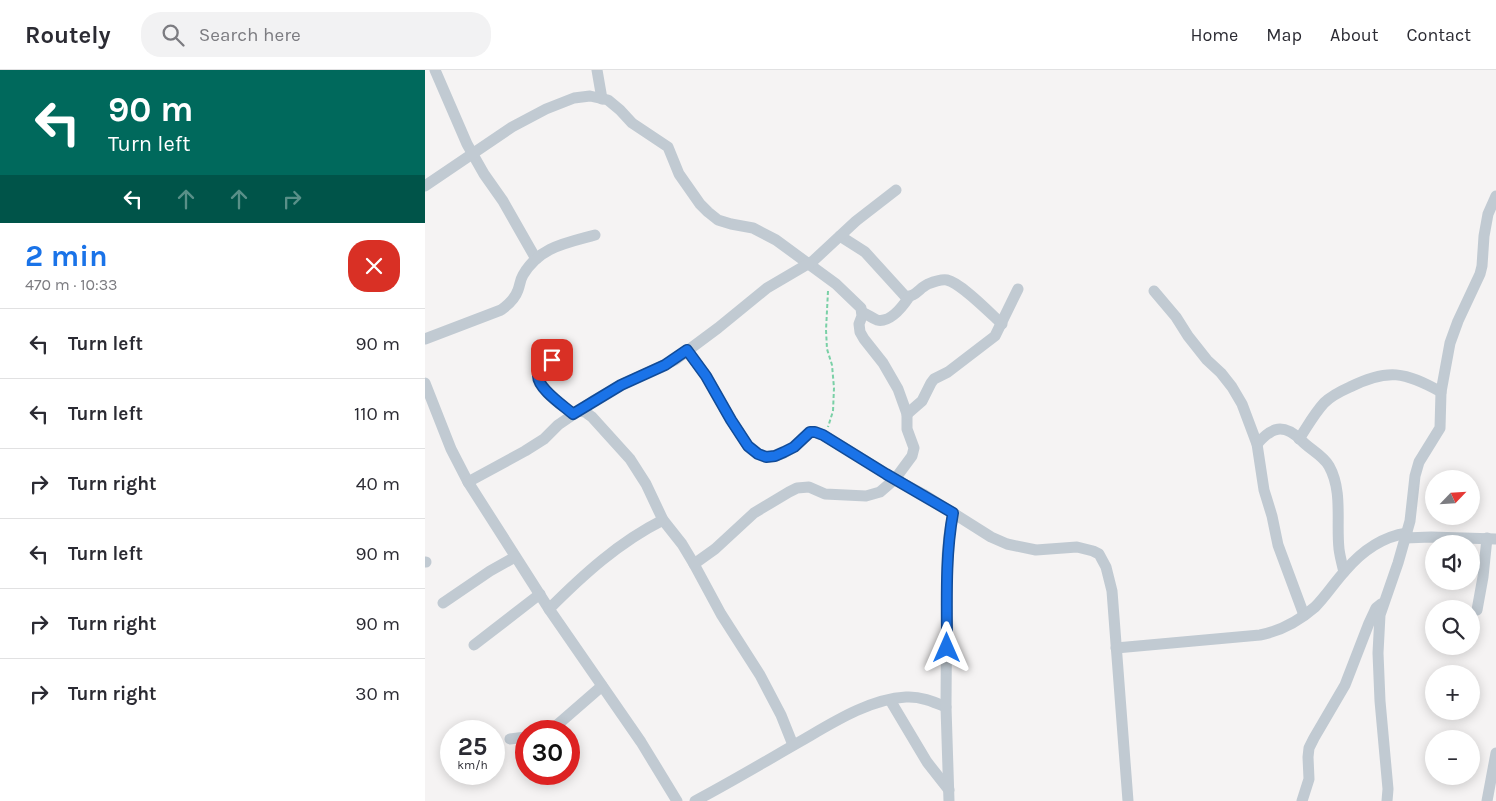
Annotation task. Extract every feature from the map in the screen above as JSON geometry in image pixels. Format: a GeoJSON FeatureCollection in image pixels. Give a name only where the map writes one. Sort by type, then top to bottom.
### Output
{"type":"FeatureCollection","features":[{"type":"Feature","properties":{"kind":"street"},"geometry":{"type":"LineString","coordinates":[[435,70],[473,155],[503,201],[536,259]]}},
{"type":"Feature","properties":{"kind":"street"},"geometry":{"type":"LineString","coordinates":[[597,70],[602,99]]}},
{"type":"Feature","properties":{"kind":"street"},"geometry":{"type":"LineString","coordinates":[[425,186],[473,155],[489,141],[547,109],[574,98],[590,96],[608,100],[646,134],[668,147],[679,174],[700,204],[717,220],[753,228],[776,240],[830,279],[859,305],[862,312],[859,324],[860,332],[883,363],[898,389],[907,414],[907,428],[914,448],[913,453],[895,480],[880,492],[866,496],[825,494],[809,487],[797,488],[789,492],[754,513],[715,549],[694,564]]}},
{"type":"Feature","properties":{"kind":"street"},"geometry":{"type":"LineString","coordinates":[[468,482],[525,451],[544,438],[558,425],[621,385],[665,365],[718,328],[767,288],[819,256],[874,206],[897,190]]}},
{"type":"Feature","properties":{"kind":"street"},"geometry":{"type":"LineString","coordinates":[[1387,801],[1388,788],[1380,701],[1378,653],[1380,616],[1410,521],[1415,476],[1419,462],[1440,428],[1441,392],[1450,343],[1483,266],[1484,236],[1488,214],[1496,196]]}},
{"type":"Feature","properties":{"kind":"street"},"geometry":{"type":"LineString","coordinates":[[425,339],[501,310],[508,305],[518,290],[521,277],[542,253],[568,242],[595,235]]}},
{"type":"Feature","properties":{"kind":"street"},"geometry":{"type":"LineString","coordinates":[[840,236],[865,252],[901,292],[909,297]]}},
{"type":"Feature","properties":{"kind":"street"},"geometry":{"type":"LineString","coordinates":[[862,312],[878,320],[889,318],[900,309],[909,297],[926,285],[946,280],[964,290],[1001,324]]}},
{"type":"Feature","properties":{"kind":"street"},"geometry":{"type":"LineString","coordinates":[[907,414],[922,401],[932,381],[952,369],[995,336],[1018,289]]}},
{"type":"Feature","properties":{"kind":"street"},"geometry":{"type":"LineString","coordinates":[[1154,292],[1176,317],[1207,360],[1221,373],[1242,404],[1257,444],[1264,490],[1279,545],[1304,615]]}},
{"type":"Feature","properties":{"kind":"street"},"geometry":{"type":"LineString","coordinates":[[687,350],[706,376],[748,446],[758,454],[766,457],[775,456],[794,447],[810,432],[815,432],[823,435],[991,537],[1007,544],[1025,549],[1077,548],[1093,550],[1099,554],[1107,567],[1111,582],[1115,616],[1128,801]]}},
{"type":"Feature","properties":{"kind":"street"},"geometry":{"type":"LineString","coordinates":[[552,360],[538,376],[539,382],[549,394],[576,413],[585,412],[592,417],[629,458],[646,484],[663,520],[694,564],[721,614],[760,675],[786,725],[793,745]]}},
{"type":"Feature","properties":{"kind":"street"},"geometry":{"type":"LineString","coordinates":[[1299,439],[1324,403],[1335,394],[1371,377],[1383,374],[1408,376],[1424,382],[1441,392]]}},
{"type":"Feature","properties":{"kind":"street"},"geometry":{"type":"LineString","coordinates":[[425,383],[451,449],[468,482],[515,557],[641,742],[677,801]]}},
{"type":"Feature","properties":{"kind":"street"},"geometry":{"type":"LineString","coordinates":[[1257,444],[1269,432],[1279,429],[1287,430],[1329,465],[1337,490],[1339,549],[1344,572]]}},
{"type":"Feature","properties":{"kind":"street"},"geometry":{"type":"LineString","coordinates":[[949,796],[946,707],[947,556],[953,513]]}},
{"type":"Feature","properties":{"kind":"street"},"geometry":{"type":"LineString","coordinates":[[549,608],[610,553],[663,520]]}},
{"type":"Feature","properties":{"kind":"street"},"geometry":{"type":"LineString","coordinates":[[1116,648],[1260,635],[1278,630],[1315,607],[1344,572],[1372,546],[1391,537],[1492,538],[1479,600]]}},
{"type":"Feature","properties":{"kind":"street"},"geometry":{"type":"LineString","coordinates":[[443,603],[490,571],[515,557]]}},
{"type":"Feature","properties":{"kind":"street"},"geometry":{"type":"LineString","coordinates":[[473,645],[540,594]]}},
{"type":"Feature","properties":{"kind":"street"},"geometry":{"type":"LineString","coordinates":[[1302,801],[1309,778],[1307,757],[1309,748],[1345,685],[1366,630],[1377,608],[1385,598]]}},
{"type":"Feature","properties":{"kind":"street"},"geometry":{"type":"LineString","coordinates":[[563,720],[602,686]]}},
{"type":"Feature","properties":{"kind":"street"},"geometry":{"type":"LineString","coordinates":[[695,801],[793,745],[863,708],[907,697],[930,700],[946,707]]}},
{"type":"Feature","properties":{"kind":"street"},"geometry":{"type":"LineString","coordinates":[[889,700],[949,796]]}},
{"type":"Feature","properties":{"kind":"street"},"geometry":{"type":"LineString","coordinates":[[509,739],[515,738]]}},
{"type":"Feature","properties":{"kind":"street"},"geometry":{"type":"LineString","coordinates":[[1487,801],[1496,753]]}},
{"type":"Feature","properties":{"kind":"path"},"geometry":{"type":"LineString","coordinates":[[823,435],[828,429],[833,411],[834,393],[834,376],[827,349],[826,330],[826,300],[830,279]]}},
{"type":"Feature","properties":{"kind":"route"},"geometry":{"type":"LineString","coordinates":[[552,360],[538,376],[539,382],[549,394],[573,414],[621,385],[675,360],[687,350],[706,376],[731,420],[753,451],[766,457],[775,456],[794,447],[810,432],[815,432],[953,513],[947,556],[947,648]]}}]}
